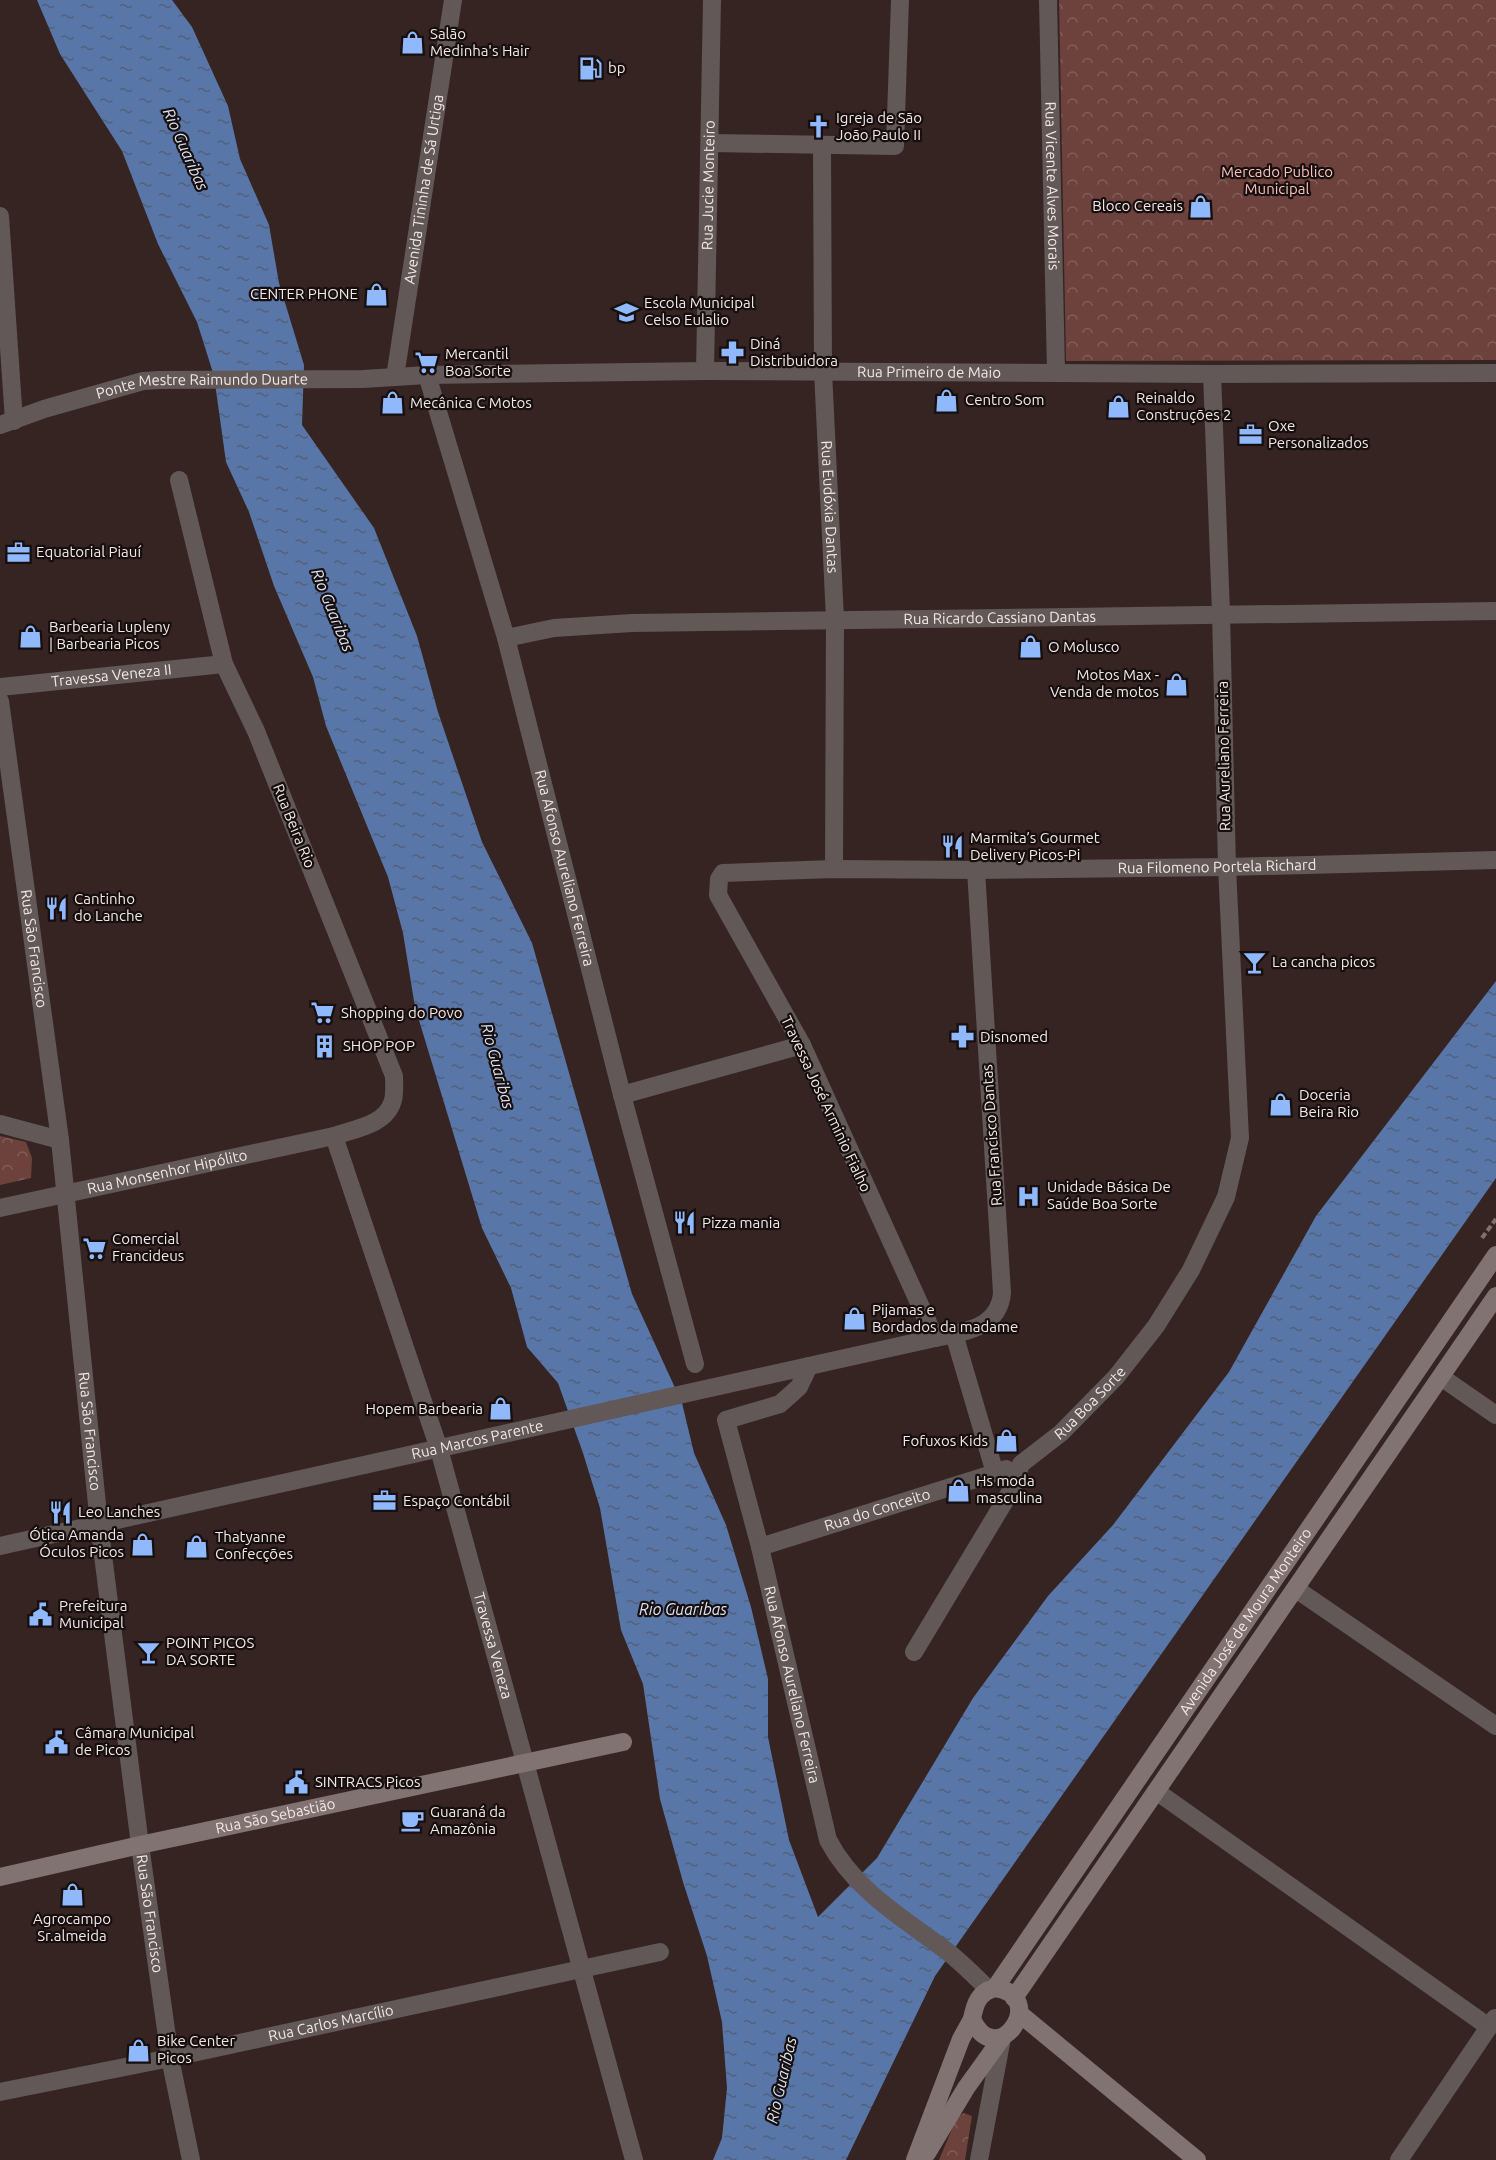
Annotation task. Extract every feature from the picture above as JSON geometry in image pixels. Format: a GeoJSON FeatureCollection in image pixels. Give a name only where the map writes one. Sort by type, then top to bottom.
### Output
{"type":"FeatureCollection","features":[{"type":"Feature","properties":{"kind":"main road","name":"Avenida José de Moura Monteiro"},"geometry":{"type":"LineString","coordinates":[[915,2160],[978,1999],[992,1988],[1496,1255]]}},
{"type":"Feature","properties":{"kind":"main road","name":"Avenida José de Moura Monteiro"},"geometry":{"type":"LineString","coordinates":[[923,2160],[966,2088],[1002,2038],[1011,2031],[1017,2006],[1156,1791],[1496,1296]]}},
{"type":"Feature","properties":{"kind":"main road","name":"Rua São Sebastião"},"geometry":{"type":"LineString","coordinates":[[0,1876],[622,1742]]}},
{"type":"Feature","properties":{"kind":"main road"},"geometry":{"type":"LineString","coordinates":[[992,1988],[1004,1989],[1017,2006],[1197,2160]]}},
{"type":"Feature","properties":{"kind":"main road"},"geometry":{"type":"LineString","coordinates":[[972,2019],[978,2030],[991,2037],[1002,2038]]}},
{"type":"Feature","properties":{"kind":"street","name":"Avenida Tininha de Sá Urtiga"},"geometry":{"type":"LineString","coordinates":[[395,377],[453,0]]}},
{"type":"Feature","properties":{"kind":"street","name":"Rua Jucie Monteiro"},"geometry":{"type":"LineString","coordinates":[[705,371],[712,0]]}},
{"type":"Feature","properties":{"kind":"street"},"geometry":{"type":"LineString","coordinates":[[710,143],[895,146],[900,0]]}},
{"type":"Feature","properties":{"kind":"street","name":"Rua Vicente Alves Morais"},"geometry":{"type":"LineString","coordinates":[[1048,0],[1056,372]]}},
{"type":"Feature","properties":{"kind":"street","name":"Rua Eudóxia Dantas"},"geometry":{"type":"LineString","coordinates":[[822,145],[823,371],[835,620],[834,869]]}},
{"type":"Feature","properties":{"kind":"street"},"geometry":{"type":"LineString","coordinates":[[0,216],[7,423]]}},
{"type":"Feature","properties":{"kind":"street","name":"Rua Primeiro de Maio"},"geometry":{"type":"LineString","coordinates":[[363,379],[427,375],[705,371],[1496,373]]}},
{"type":"Feature","properties":{"kind":"street","name":"Rua Aureliano Ferreira"},"geometry":{"type":"LineString","coordinates":[[1212,374],[1227,867],[1240,1138]]}},
{"type":"Feature","properties":{"kind":"street","name":"Rua Afonso Aureliano Ferreira"},"geometry":{"type":"LineString","coordinates":[[427,375],[506,638],[622,1095],[695,1364]]}},
{"type":"Feature","properties":{"kind":"street","name":"Ponte Mestre Raimundo Duarte"},"geometry":{"type":"LineString","coordinates":[[7,423],[44,409],[143,381],[363,379]]}},
{"type":"Feature","properties":{"kind":"street","name":"Rua Beira Rio"},"geometry":{"type":"LineString","coordinates":[[179,480],[224,664],[256,731],[394,1076],[393,1100],[385,1116],[334,1136]]}},
{"type":"Feature","properties":{"kind":"street","name":"Rua Ricardo Cassiano Dantas"},"geometry":{"type":"LineString","coordinates":[[506,638],[554,628],[591,624],[1221,613],[1496,611]]}},
{"type":"Feature","properties":{"kind":"street","name":"Travessa Veneza II"},"geometry":{"type":"LineString","coordinates":[[0,687],[224,664]]}},
{"type":"Feature","properties":{"kind":"street","name":"Rua São Francisco"},"geometry":{"type":"LineString","coordinates":[[0,701],[67,1194],[99,1524],[140,1845],[170,2058],[191,2160]]}},
{"type":"Feature","properties":{"kind":"street","name":"Rua Filomeno Portela Richard"},"geometry":{"type":"LineString","coordinates":[[723,873],[834,869],[1227,867],[1496,860]]}},
{"type":"Feature","properties":{"kind":"street","name":"Rua Francisco Dantas"},"geometry":{"type":"LineString","coordinates":[[954,1334],[994,1318],[1001,1304],[1002,1293],[976,870]]}},
{"type":"Feature","properties":{"kind":"street","name":"Travessa José Arminio Fialho"},"geometry":{"type":"LineString","coordinates":[[723,873],[719,879],[718,895],[802,1045],[935,1338]]}},
{"type":"Feature","properties":{"kind":"street"},"geometry":{"type":"LineString","coordinates":[[622,1095],[802,1045]]}},
{"type":"Feature","properties":{"kind":"street"},"geometry":{"type":"LineString","coordinates":[[0,1124],[60,1140]]}},
{"type":"Feature","properties":{"kind":"street","name":"Rua Monsenhor Hipólito"},"geometry":{"type":"LineString","coordinates":[[0,1208],[334,1136]]}},
{"type":"Feature","properties":{"kind":"street","name":"Travessa Veneza"},"geometry":{"type":"LineString","coordinates":[[334,1136],[439,1449],[634,2160]]}},
{"type":"Feature","properties":{"kind":"street","name":"Rua Boa Sorte"},"geometry":{"type":"LineString","coordinates":[[1020,1464],[1061,1433],[1116,1377],[1156,1326],[1191,1270],[1226,1197],[1240,1138]]}},
{"type":"Feature","properties":{"kind":"street"},"geometry":{"type":"LineString","coordinates":[[954,1334],[995,1473],[1020,1464]]}},
{"type":"Feature","properties":{"kind":"street","name":"Rua Marcos Parente"},"geometry":{"type":"LineString","coordinates":[[0,1545],[954,1334]]}},
{"type":"Feature","properties":{"kind":"street","name":"Rua Afonso Aureliano Ferreira"},"geometry":{"type":"LineString","coordinates":[[809,1366],[800,1387],[780,1404],[726,1420],[760,1547],[828,1839],[837,1857],[872,1896],[950,1953],[992,1988]]}},
{"type":"Feature","properties":{"kind":"street"},"geometry":{"type":"LineString","coordinates":[[1441,1377],[1496,1415]]}},
{"type":"Feature","properties":{"kind":"street"},"geometry":{"type":"LineString","coordinates":[[914,1652],[1012,1489],[1020,1464]]}},
{"type":"Feature","properties":{"kind":"street","name":"Rua do Conceito"},"geometry":{"type":"LineString","coordinates":[[760,1547],[995,1473]]}},
{"type":"Feature","properties":{"kind":"street"},"geometry":{"type":"LineString","coordinates":[[1296,1589],[1496,1726]]}},
{"type":"Feature","properties":{"kind":"street"},"geometry":{"type":"LineString","coordinates":[[1156,1791],[1492,2022],[1399,2160]]}},
{"type":"Feature","properties":{"kind":"street","name":"Rua Carlos Marcílio"},"geometry":{"type":"LineString","coordinates":[[0,2092],[170,2058],[660,1952]]}},
{"type":"Feature","properties":{"kind":"street"},"geometry":{"type":"LineString","coordinates":[[979,2160],[1002,2038]]}},
{"type":"Feature","properties":{"kind":"green space","name":"Mercado Publico Municipal"},"geometry":{"type":"Polygon","coordinates":[[[1059,0],[1496,0],[1496,360],[1066,361],[1059,0]]]}},
{"type":"Feature","properties":{"kind":"green space"},"geometry":{"type":"Polygon","coordinates":[[[0,1136],[26,1142],[32,1158],[31,1178],[0,1185],[0,1136]]]}},
{"type":"Feature","properties":{"kind":"green space"},"geometry":{"type":"Polygon","coordinates":[[[964,2113],[972,2116],[965,2160],[939,2160],[957,2117],[964,2113]]]}},
{"type":"Feature","properties":{"kind":"water","name":"Rio Guaribas"},"geometry":{"type":"Polygon","coordinates":[[[37,0],[172,0],[192,27],[228,106],[240,159],[269,225],[279,283],[304,365],[302,425],[374,528],[417,636],[438,712],[482,842],[532,943],[632,1294],[682,1403],[694,1453],[726,1525],[751,1607],[768,1679],[768,1737],[789,1840],[818,1917],[877,1858],[973,1698],[1048,1596],[1113,1525],[1229,1372],[1316,1216],[1496,981],[1496,1178],[935,1976],[846,2160],[713,2160],[722,2138],[727,2088],[722,2022],[707,1956],[660,1799],[643,1684],[621,1630],[600,1508],[583,1453],[558,1383],[527,1347],[511,1288],[482,1228],[415,1007],[403,933],[388,877],[326,726],[313,677],[274,586],[249,512],[226,462],[214,376],[197,322],[158,244],[122,151],[60,54],[37,0]]]}},
{"type":"Feature","properties":{"kind":"place","name":"Salão Medinha's Hair"},"geometry":{"type":"Point","coordinates":[412,43]}},
{"type":"Feature","properties":{"kind":"place","name":"bp"},"geometry":{"type":"Point","coordinates":[590,68]}},
{"type":"Feature","properties":{"kind":"place","name":"Igreja de São João Paulo II"},"geometry":{"type":"Point","coordinates":[818,127]}},
{"type":"Feature","properties":{"kind":"place","name":"Bloco Cereais"},"geometry":{"type":"Point","coordinates":[1201,206]}},
{"type":"Feature","properties":{"kind":"place","name":"CENTER PHONE"},"geometry":{"type":"Point","coordinates":[376,294]}},
{"type":"Feature","properties":{"kind":"place","name":"Escola Municipal Celso Eulalio"},"geometry":{"type":"Point","coordinates":[626,312]}},
{"type":"Feature","properties":{"kind":"place","name":"Diná Distribuidora"},"geometry":{"type":"Point","coordinates":[732,353]}},
{"type":"Feature","properties":{"kind":"place","name":"Mercantil Boa Sorte"},"geometry":{"type":"Point","coordinates":[427,363]}},
{"type":"Feature","properties":{"kind":"place","name":"Centro Som"},"geometry":{"type":"Point","coordinates":[947,400]}},
{"type":"Feature","properties":{"kind":"place","name":"Mecânica C Motos"},"geometry":{"type":"Point","coordinates":[392,403]}},
{"type":"Feature","properties":{"kind":"place","name":"Reinaldo Construções 2"},"geometry":{"type":"Point","coordinates":[1118,407]}},
{"type":"Feature","properties":{"kind":"place","name":"Oxe Personalizados"},"geometry":{"type":"Point","coordinates":[1250,435]}},
{"type":"Feature","properties":{"kind":"place","name":"Equatorial Piauí"},"geometry":{"type":"Point","coordinates":[18,552]}},
{"type":"Feature","properties":{"kind":"place","name":"Barbearia Lupleny | Barbearia Picos"},"geometry":{"type":"Point","coordinates":[31,636]}},
{"type":"Feature","properties":{"kind":"place","name":"O Molusco"},"geometry":{"type":"Point","coordinates":[1030,647]}},
{"type":"Feature","properties":{"kind":"place","name":"Motos Max - Venda de motos"},"geometry":{"type":"Point","coordinates":[1177,684]}},
{"type":"Feature","properties":{"kind":"place","name":"Marmita’s Gourmet Delivery Picos-Pi"},"geometry":{"type":"Point","coordinates":[952,847]}},
{"type":"Feature","properties":{"kind":"place","name":"Cantinho do Lanche"},"geometry":{"type":"Point","coordinates":[56,908]}},
{"type":"Feature","properties":{"kind":"place","name":"La cancha picos"},"geometry":{"type":"Point","coordinates":[1254,962]}},
{"type":"Feature","properties":{"kind":"place","name":"Shopping do Povo"},"geometry":{"type":"Point","coordinates":[323,1013]}},
{"type":"Feature","properties":{"kind":"place","name":"Disnomed"},"geometry":{"type":"Point","coordinates":[962,1037]}},
{"type":"Feature","properties":{"kind":"place","name":"SHOP POP"},"geometry":{"type":"Point","coordinates":[325,1046]}},
{"type":"Feature","properties":{"kind":"place","name":"Doceria Beira Rio"},"geometry":{"type":"Point","coordinates":[1281,1104]}},
{"type":"Feature","properties":{"kind":"place","name":"Unidade Básica De Saúde Boa Sorte"},"geometry":{"type":"Point","coordinates":[1029,1196]}},
{"type":"Feature","properties":{"kind":"place","name":"Pizza mania"},"geometry":{"type":"Point","coordinates":[684,1223]}},
{"type":"Feature","properties":{"kind":"place","name":"Comercial Francideus"},"geometry":{"type":"Point","coordinates":[94,1248]}},
{"type":"Feature","properties":{"kind":"place","name":"Pijamas e Bordados da madame"},"geometry":{"type":"Point","coordinates":[854,1319]}},
{"type":"Feature","properties":{"kind":"place","name":"Hopem Barbearia"},"geometry":{"type":"Point","coordinates":[501,1409]}},
{"type":"Feature","properties":{"kind":"place","name":"Fofuxos Kids"},"geometry":{"type":"Point","coordinates":[1006,1441]}},
{"type":"Feature","properties":{"kind":"place","name":"Hs moda masculina"},"geometry":{"type":"Point","coordinates":[958,1490]}},
{"type":"Feature","properties":{"kind":"place","name":"Espaço Contábil"},"geometry":{"type":"Point","coordinates":[385,1501]}},
{"type":"Feature","properties":{"kind":"place","name":"Leo Lanches"},"geometry":{"type":"Point","coordinates":[60,1512]}},
{"type":"Feature","properties":{"kind":"place","name":"Ótica Amanda Óculos Picos"},"geometry":{"type":"Point","coordinates":[142,1544]}},
{"type":"Feature","properties":{"kind":"place","name":"Thatyanne Confecções"},"geometry":{"type":"Point","coordinates":[197,1546]}},
{"type":"Feature","properties":{"kind":"place","name":"Prefeitura Municipal"},"geometry":{"type":"Point","coordinates":[41,1615]}},
{"type":"Feature","properties":{"kind":"place","name":"POINT PICOS DA SORTE"},"geometry":{"type":"Point","coordinates":[148,1652]}},
{"type":"Feature","properties":{"kind":"place","name":"Câmara Municipal de Picos"},"geometry":{"type":"Point","coordinates":[57,1742]}},
{"type":"Feature","properties":{"kind":"place","name":"SINTRACS Picos"},"geometry":{"type":"Point","coordinates":[297,1782]}},
{"type":"Feature","properties":{"kind":"place","name":"Guaraná da Amazônia"},"geometry":{"type":"Point","coordinates":[412,1821]}},
{"type":"Feature","properties":{"kind":"place","name":"Agrocampo Sr.almeida"},"geometry":{"type":"Point","coordinates":[72,1895]}},
{"type":"Feature","properties":{"kind":"place","name":"Bike Center Picos"},"geometry":{"type":"Point","coordinates":[139,2050]}}]}
